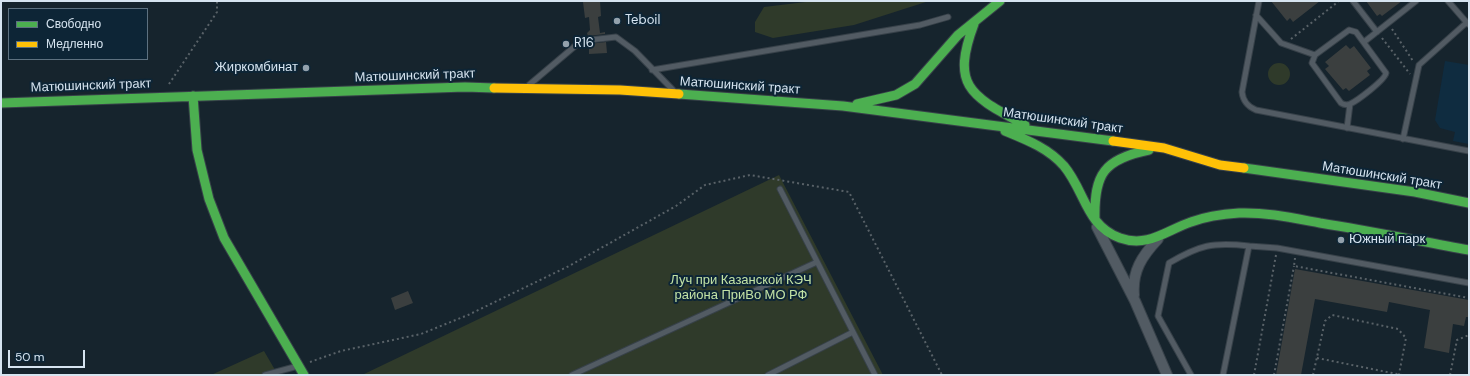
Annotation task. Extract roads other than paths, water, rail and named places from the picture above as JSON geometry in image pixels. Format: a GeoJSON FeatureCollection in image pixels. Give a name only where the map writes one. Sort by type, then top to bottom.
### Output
{"type":"FeatureCollection","features":[{"type":"Feature","properties":{"kind":"main road"},"geometry":{"type":"LineString","coordinates":[[843,106],[886,98],[905,91],[924,75],[958,35],[1000,1]]}},
{"type":"Feature","properties":{"kind":"main road"},"geometry":{"type":"LineString","coordinates":[[975,22],[967,40],[963,56],[964,72],[968,85],[977,97],[987,104],[1031,129]]}},
{"type":"Feature","properties":{"kind":"main road","name":"Матюшинский тракт"},"geometry":{"type":"LineString","coordinates":[[1,103],[526,87],[676,94],[843,106],[1031,129],[1164,148],[1220,165],[1415,192],[1469,203]]}},
{"type":"Feature","properties":{"kind":"main road"},"geometry":{"type":"LineString","coordinates":[[193,96],[197,150],[209,199],[224,238],[304,375]]}},
{"type":"Feature","properties":{"kind":"main road"},"geometry":{"type":"LineString","coordinates":[[987,124],[1039,145],[1058,160],[1073,178],[1095,222],[1120,239],[1133,242],[1159,238],[1189,223],[1207,217],[1249,213],[1270,214],[1336,225],[1469,250]]}},
{"type":"Feature","properties":{"kind":"main road"},"geometry":{"type":"LineString","coordinates":[[1095,222],[1096,190],[1100,178],[1107,168],[1118,159],[1130,154],[1164,148]]}},
{"type":"Feature","properties":{"kind":"main road"},"geometry":{"type":"LineString","coordinates":[[1415,192],[1469,193]]}},
{"type":"Feature","properties":{"kind":"street"},"geometry":{"type":"LineString","coordinates":[[1095,222],[1135,301],[1167,375]]}},
{"type":"Feature","properties":{"kind":"street"},"geometry":{"type":"LineString","coordinates":[[1135,301],[1133,284],[1137,267],[1144,254],[1159,238]]}},
{"type":"Feature","properties":{"kind":"lane"},"geometry":{"type":"LineString","coordinates":[[1353,1],[1377,32]]}},
{"type":"Feature","properties":{"kind":"lane"},"geometry":{"type":"LineString","coordinates":[[1364,42],[1416,1]]}},
{"type":"Feature","properties":{"kind":"lane"},"geometry":{"type":"LineString","coordinates":[[1403,139],[1417,67],[1422,61],[1468,24],[1448,1]]}},
{"type":"Feature","properties":{"kind":"lane"},"geometry":{"type":"LineString","coordinates":[[1257,2],[1242,92],[1245,103],[1256,110],[1469,151]]}},
{"type":"Feature","properties":{"kind":"lane"},"geometry":{"type":"LineString","coordinates":[[1256,15],[1284,45],[1315,55]]}},
{"type":"Feature","properties":{"kind":"lane"},"geometry":{"type":"LineString","coordinates":[[652,70],[920,25],[948,17]]}},
{"type":"Feature","properties":{"kind":"lane"},"geometry":{"type":"LineString","coordinates":[[1346,128],[1350,104],[1386,76],[1385,70],[1356,32],[1349,30],[1315,55],[1312,60],[1312,65],[1341,103],[1350,104]]}},
{"type":"Feature","properties":{"kind":"lane"},"geometry":{"type":"LineString","coordinates":[[526,87],[580,41],[616,37],[635,51],[676,94]]}},
{"type":"Feature","properties":{"kind":"lane"},"geometry":{"type":"LineString","coordinates":[[780,189],[874,375]]}},
{"type":"Feature","properties":{"kind":"lane"},"geometry":{"type":"LineString","coordinates":[[1191,375],[1158,316],[1169,263],[1194,248],[1224,243],[1277,248],[1469,283]]}},
{"type":"Feature","properties":{"kind":"lane"},"geometry":{"type":"LineString","coordinates":[[1223,375],[1249,246]]}},
{"type":"Feature","properties":{"kind":"lane"},"geometry":{"type":"LineString","coordinates":[[572,375],[817,262]]}},
{"type":"Feature","properties":{"kind":"lane"},"geometry":{"type":"LineString","coordinates":[[768,375],[853,332]]}},
{"type":"Feature","properties":{"kind":"lane"},"geometry":{"type":"LineString","coordinates":[[264,375],[299,366]]}},
{"type":"Feature","properties":{"kind":"place","name":"Teboil"},"geometry":{"type":"Point","coordinates":[617,21]}},
{"type":"Feature","properties":{"kind":"place","name":"R16"},"geometry":{"type":"Point","coordinates":[566,44]}},
{"type":"Feature","properties":{"kind":"place","name":"Жиркомбинат"},"geometry":{"type":"Point","coordinates":[306,68]}},
{"type":"Feature","properties":{"kind":"place","name":"Южный парк"},"geometry":{"type":"Point","coordinates":[1341,240]}},
{"type":"Feature","properties":{"kind":"park label","name":"Луч при Казанской КЭЧ района ПриВо МО РФ"},"geometry":{"type":"Point","coordinates":[741,288]}}]}
